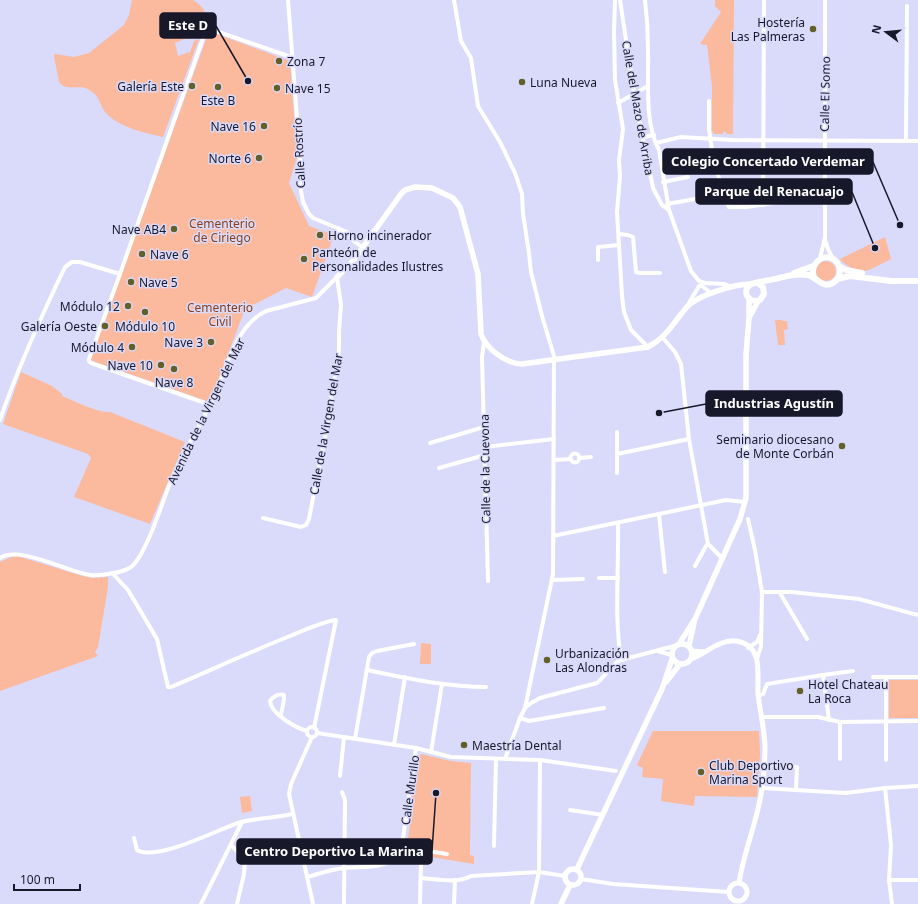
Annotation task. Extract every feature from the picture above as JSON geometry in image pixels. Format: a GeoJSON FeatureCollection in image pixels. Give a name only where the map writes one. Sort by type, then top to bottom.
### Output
{"type":"FeatureCollection","features":[{"type":"Feature","properties":{"kind":"main road","name":"Avenida de la Virgen del Mar"},"geometry":{"type":"LineString","coordinates":[[337,277],[353,262],[362,247],[405,190],[415,186],[432,188],[453,198],[460,207],[478,274],[481,334],[484,342]]}},
{"type":"Feature","properties":{"kind":"main road"},"geometry":{"type":"LineString","coordinates":[[790,276],[813,266],[820,258],[825,257],[834,259],[839,266],[840,270],[837,279]]}},
{"type":"Feature","properties":{"kind":"main road"},"geometry":{"type":"LineString","coordinates":[[813,266],[812,271],[814,278]]}},
{"type":"Feature","properties":{"kind":"main road"},"geometry":{"type":"LineString","coordinates":[[839,266],[854,272],[900,278],[918,277]]}},
{"type":"Feature","properties":{"kind":"main road"},"geometry":{"type":"LineString","coordinates":[[484,342],[508,361],[516,364],[648,347],[663,338],[691,303],[711,293],[737,285],[758,283],[790,276],[809,275],[820,283],[826,284],[832,283],[837,279],[850,276],[891,281],[918,281]]}},
{"type":"Feature","properties":{"kind":"main road"},"geometry":{"type":"LineString","coordinates":[[749,318],[758,300],[763,296],[764,290],[773,280]]}},
{"type":"Feature","properties":{"kind":"main road"},"geometry":{"type":"LineString","coordinates":[[758,283],[764,290]]}},
{"type":"Feature","properties":{"kind":"main road"},"geometry":{"type":"LineString","coordinates":[[577,869],[662,689],[672,656],[672,650],[695,619],[740,519],[746,500],[746,356],[749,318],[747,289],[751,284]]}},
{"type":"Feature","properties":{"kind":"main road"},"geometry":{"type":"LineString","coordinates":[[733,286],[742,288],[753,301],[758,300]]}},
{"type":"Feature","properties":{"kind":"main road"},"geometry":{"type":"LineString","coordinates":[[672,656],[676,663],[680,664],[687,663],[691,659],[690,648],[695,619]]}},
{"type":"Feature","properties":{"kind":"main road"},"geometry":{"type":"LineString","coordinates":[[676,645],[684,644],[690,648]]}},
{"type":"Feature","properties":{"kind":"main road"},"geometry":{"type":"LineString","coordinates":[[662,689],[680,664]]}},
{"type":"Feature","properties":{"kind":"main road"},"geometry":{"type":"LineString","coordinates":[[569,869],[577,869],[581,873],[581,879],[576,885],[570,885],[566,881],[565,876],[569,869]]}},
{"type":"Feature","properties":{"kind":"main road"},"geometry":{"type":"LineString","coordinates":[[561,904],[570,885]]}},
{"type":"Feature","properties":{"kind":"street","name":"Calle Rostrío"},"geometry":{"type":"LineString","coordinates":[[288,0],[300,157],[299,174],[303,202],[313,218],[347,232],[351,239],[362,247]]}},
{"type":"Feature","properties":{"kind":"street"},"geometry":{"type":"LineString","coordinates":[[454,0],[461,41],[471,58],[478,106],[500,142],[515,173],[522,194],[523,214],[531,272],[554,356],[552,580],[525,708],[505,759]]}},
{"type":"Feature","properties":{"kind":"street","name":"Calle del Mazo de Arriba"},"geometry":{"type":"LineString","coordinates":[[615,0],[615,80],[623,129],[618,160],[620,176],[617,212],[622,296],[624,312],[631,330],[648,347]]}},
{"type":"Feature","properties":{"kind":"street","name":"Calle del Mazo de Arriba"},"geometry":{"type":"LineString","coordinates":[[620,0],[634,93],[653,188],[662,205],[669,210]]}},
{"type":"Feature","properties":{"kind":"street"},"geometry":{"type":"LineString","coordinates":[[645,0],[648,40],[649,106],[654,135],[659,150],[667,204],[687,262],[696,277],[699,286],[700,298]]}},
{"type":"Feature","properties":{"kind":"street"},"geometry":{"type":"LineString","coordinates":[[763,205],[764,0]]}},
{"type":"Feature","properties":{"kind":"street","name":"Calle El Somo"},"geometry":{"type":"LineString","coordinates":[[820,258],[824,237],[825,196],[825,0]]}},
{"type":"Feature","properties":{"kind":"street"},"geometry":{"type":"LineString","coordinates":[[906,140],[908,6]]}},
{"type":"Feature","properties":{"kind":"street"},"geometry":{"type":"LineString","coordinates":[[210,406],[205,402],[89,361],[206,30],[210,29],[288,56],[293,56]]}},
{"type":"Feature","properties":{"kind":"street"},"geometry":{"type":"LineString","coordinates":[[618,103],[648,86]]}},
{"type":"Feature","properties":{"kind":"street"},"geometry":{"type":"LineString","coordinates":[[709,100],[710,139],[722,195],[729,207],[746,207],[825,196]]}},
{"type":"Feature","properties":{"kind":"street"},"geometry":{"type":"LineString","coordinates":[[642,137],[654,135]]}},
{"type":"Feature","properties":{"kind":"street"},"geometry":{"type":"LineString","coordinates":[[656,143],[681,138],[764,140],[918,140]]}},
{"type":"Feature","properties":{"kind":"street"},"geometry":{"type":"LineString","coordinates":[[663,182],[688,177]]}},
{"type":"Feature","properties":{"kind":"street"},"geometry":{"type":"LineString","coordinates":[[667,204],[695,199]]}},
{"type":"Feature","properties":{"kind":"street"},"geometry":{"type":"LineString","coordinates":[[338,228],[342,237]]}},
{"type":"Feature","properties":{"kind":"street"},"geometry":{"type":"LineString","coordinates":[[619,234],[633,237],[636,272],[660,273]]}},
{"type":"Feature","properties":{"kind":"street","name":"Calle El Somo"},"geometry":{"type":"LineString","coordinates":[[824,237],[828,249],[834,259]]}},
{"type":"Feature","properties":{"kind":"street"},"geometry":{"type":"LineString","coordinates":[[598,260],[598,247],[619,245]]}},
{"type":"Feature","properties":{"kind":"street"},"geometry":{"type":"LineString","coordinates":[[0,420],[36,327],[65,267],[72,262],[80,262],[120,274]]}},
{"type":"Feature","properties":{"kind":"street","name":"Avenida de la Virgen del Mar"},"geometry":{"type":"LineString","coordinates":[[0,558],[6,554],[20,554],[89,575],[113,574],[131,567],[140,555],[171,481],[195,431],[210,406],[233,351],[254,319],[274,308],[309,301],[316,298],[337,277]]}},
{"type":"Feature","properties":{"kind":"street","name":"Calle de la Virgen del Mar"},"geometry":{"type":"LineString","coordinates":[[263,518],[301,527],[306,525],[309,518],[333,393],[339,350],[341,305],[337,277]]}},
{"type":"Feature","properties":{"kind":"street"},"geometry":{"type":"LineString","coordinates":[[696,277],[705,283],[733,286]]}},
{"type":"Feature","properties":{"kind":"street"},"geometry":{"type":"LineString","coordinates":[[699,286],[702,286],[711,293]]}},
{"type":"Feature","properties":{"kind":"street"},"geometry":{"type":"LineString","coordinates":[[686,308],[699,286]]}},
{"type":"Feature","properties":{"kind":"street"},"geometry":{"type":"LineString","coordinates":[[663,338],[675,352],[681,364],[689,439],[708,544],[722,558]]}},
{"type":"Feature","properties":{"kind":"street","name":"Calle de la Cuevona"},"geometry":{"type":"LineString","coordinates":[[484,342],[482,357],[488,581]]}},
{"type":"Feature","properties":{"kind":"street"},"geometry":{"type":"LineString","coordinates":[[482,357],[484,352],[492,349]]}},
{"type":"Feature","properties":{"kind":"street"},"geometry":{"type":"LineString","coordinates":[[430,443],[484,427]]}},
{"type":"Feature","properties":{"kind":"street"},"geometry":{"type":"LineString","coordinates":[[617,432],[617,473]]}},
{"type":"Feature","properties":{"kind":"street"},"geometry":{"type":"LineString","coordinates":[[485,447],[554,439]]}},
{"type":"Feature","properties":{"kind":"street"},"geometry":{"type":"LineString","coordinates":[[617,454],[689,439]]}},
{"type":"Feature","properties":{"kind":"street"},"geometry":{"type":"LineString","coordinates":[[439,468],[485,455]]}},
{"type":"Feature","properties":{"kind":"street"},"geometry":{"type":"LineString","coordinates":[[554,460],[571,459],[572,462],[575,463],[579,458],[591,457]]}},
{"type":"Feature","properties":{"kind":"street"},"geometry":{"type":"LineString","coordinates":[[553,536],[726,500],[746,500]]}},
{"type":"Feature","properties":{"kind":"street"},"geometry":{"type":"LineString","coordinates":[[659,515],[665,572]]}},
{"type":"Feature","properties":{"kind":"street"},"geometry":{"type":"LineString","coordinates":[[728,892],[731,886],[739,882],[762,788],[764,764],[765,745],[758,696],[757,659],[761,632],[762,592],[756,550],[748,519]]}},
{"type":"Feature","properties":{"kind":"street"},"geometry":{"type":"LineString","coordinates":[[618,523],[619,648],[621,660]]}},
{"type":"Feature","properties":{"kind":"street"},"geometry":{"type":"LineString","coordinates":[[695,566],[708,544]]}},
{"type":"Feature","properties":{"kind":"street"},"geometry":{"type":"LineString","coordinates":[[113,574],[128,590],[157,639],[166,685],[168,687],[172,687],[310,628],[336,620],[314,728],[317,732],[315,737],[312,737],[289,790],[292,814],[313,904]]}},
{"type":"Feature","properties":{"kind":"street"},"geometry":{"type":"LineString","coordinates":[[600,578],[618,578]]}},
{"type":"Feature","properties":{"kind":"street"},"geometry":{"type":"LineString","coordinates":[[552,580],[583,579]]}},
{"type":"Feature","properties":{"kind":"street"},"geometry":{"type":"LineString","coordinates":[[762,592],[791,592],[859,600],[918,614]]}},
{"type":"Feature","properties":{"kind":"street"},"geometry":{"type":"LineString","coordinates":[[780,593],[807,639]]}},
{"type":"Feature","properties":{"kind":"street"},"geometry":{"type":"LineString","coordinates":[[748,648],[757,642],[761,632]]}},
{"type":"Feature","properties":{"kind":"street"},"geometry":{"type":"LineString","coordinates":[[691,659],[728,641],[745,645],[757,652]]}},
{"type":"Feature","properties":{"kind":"street"},"geometry":{"type":"LineString","coordinates":[[355,739],[369,657],[372,653],[377,651],[414,644]]}},
{"type":"Feature","properties":{"kind":"street"},"geometry":{"type":"LineString","coordinates":[[525,708],[536,699],[597,684],[616,661],[676,645]]}},
{"type":"Feature","properties":{"kind":"street"},"geometry":{"type":"LineString","coordinates":[[690,648],[705,652]]}},
{"type":"Feature","properties":{"kind":"street"},"geometry":{"type":"LineString","coordinates":[[658,650],[672,656]]}},
{"type":"Feature","properties":{"kind":"street"},"geometry":{"type":"LineString","coordinates":[[367,670],[442,684],[466,687],[486,687]]}},
{"type":"Feature","properties":{"kind":"street"},"geometry":{"type":"LineString","coordinates":[[758,696],[763,694],[767,684],[853,671]]}},
{"type":"Feature","properties":{"kind":"street"},"geometry":{"type":"LineString","coordinates":[[823,675],[829,720]]}},
{"type":"Feature","properties":{"kind":"street"},"geometry":{"type":"LineString","coordinates":[[873,677],[918,677]]}},
{"type":"Feature","properties":{"kind":"street"},"geometry":{"type":"LineString","coordinates":[[886,677],[886,760]]}},
{"type":"Feature","properties":{"kind":"street"},"geometry":{"type":"LineString","coordinates":[[394,745],[405,678]]}},
{"type":"Feature","properties":{"kind":"street"},"geometry":{"type":"LineString","coordinates":[[431,752],[442,684]]}},
{"type":"Feature","properties":{"kind":"street"},"geometry":{"type":"LineString","coordinates":[[529,691],[536,699]]}},
{"type":"Feature","properties":{"kind":"street"},"geometry":{"type":"LineString","coordinates":[[281,715],[284,699],[284,695],[282,694],[275,696],[270,701],[272,708],[291,724],[307,731],[308,735],[312,737]]}},
{"type":"Feature","properties":{"kind":"street"},"geometry":{"type":"LineString","coordinates":[[520,718],[529,720],[604,708]]}},
{"type":"Feature","properties":{"kind":"street"},"geometry":{"type":"LineString","coordinates":[[761,717],[818,717],[840,722],[918,721]]}},
{"type":"Feature","properties":{"kind":"street"},"geometry":{"type":"LineString","coordinates":[[840,722],[840,759]]}},
{"type":"Feature","properties":{"kind":"street"},"geometry":{"type":"LineString","coordinates":[[307,731],[314,728]]}},
{"type":"Feature","properties":{"kind":"street","name":"Calle Murillo"},"geometry":{"type":"LineString","coordinates":[[317,732],[416,748],[451,757],[540,760],[616,771]]}},
{"type":"Feature","properties":{"kind":"street"},"geometry":{"type":"LineString","coordinates":[[340,776],[344,737]]}},
{"type":"Feature","properties":{"kind":"street","name":"Calle Murillo"},"geometry":{"type":"LineString","coordinates":[[307,877],[343,868],[364,868],[394,860],[401,852],[416,748]]}},
{"type":"Feature","properties":{"kind":"street"},"geometry":{"type":"LineString","coordinates":[[494,846],[496,759]]}},
{"type":"Feature","properties":{"kind":"street"},"geometry":{"type":"LineString","coordinates":[[532,904],[539,872],[540,760]]}},
{"type":"Feature","properties":{"kind":"street"},"geometry":{"type":"LineString","coordinates":[[764,764],[797,766],[796,790]]}},
{"type":"Feature","properties":{"kind":"street"},"geometry":{"type":"LineString","coordinates":[[762,788],[846,793],[885,788],[918,786]]}},
{"type":"Feature","properties":{"kind":"street"},"geometry":{"type":"LineString","coordinates":[[885,788],[891,845],[889,880],[892,904]]}},
{"type":"Feature","properties":{"kind":"street"},"geometry":{"type":"LineString","coordinates":[[342,792],[345,800],[343,868],[344,904]]}},
{"type":"Feature","properties":{"kind":"street"},"geometry":{"type":"LineString","coordinates":[[570,810],[603,815]]}},
{"type":"Feature","properties":{"kind":"street"},"geometry":{"type":"LineString","coordinates":[[134,838],[137,850],[150,854],[181,847],[202,836],[242,822],[292,814]]}},
{"type":"Feature","properties":{"kind":"street"},"geometry":{"type":"LineString","coordinates":[[201,904],[242,822]]}},
{"type":"Feature","properties":{"kind":"street"},"geometry":{"type":"LineString","coordinates":[[231,845],[245,860],[237,904]]}},
{"type":"Feature","properties":{"kind":"street"},"geometry":{"type":"LineString","coordinates":[[402,846],[447,854]]}},
{"type":"Feature","properties":{"kind":"street"},"geometry":{"type":"LineString","coordinates":[[420,904],[421,858]]}},
{"type":"Feature","properties":{"kind":"street"},"geometry":{"type":"LineString","coordinates":[[421,878],[455,880],[466,879],[471,876],[539,872],[565,876]]}},
{"type":"Feature","properties":{"kind":"street"},"geometry":{"type":"LineString","coordinates":[[581,879],[621,884],[728,892]]}},
{"type":"Feature","properties":{"kind":"street"},"geometry":{"type":"LineString","coordinates":[[454,904],[455,880]]}},
{"type":"Feature","properties":{"kind":"street"},"geometry":{"type":"LineString","coordinates":[[889,880],[918,880]]}},
{"type":"Feature","properties":{"kind":"street"},"geometry":{"type":"LineString","coordinates":[[728,892],[733,900],[743,902],[747,896],[747,890],[744,885],[739,882]]}},
{"type":"Feature","properties":{"kind":"green space"},"geometry":{"type":"Polygon","coordinates":[[[132,0],[193,0],[204,10],[205,14],[201,32],[175,43],[178,56],[190,52],[194,41],[199,39],[163,137],[127,127],[113,120],[105,112],[93,92],[81,87],[65,87],[59,82],[54,56],[55,54],[74,57],[89,53],[124,25],[129,15],[132,0]]]}},
{"type":"Feature","properties":{"kind":"green space"},"geometry":{"type":"Polygon","coordinates":[[[715,0],[734,0],[733,134],[726,134],[726,132],[723,132],[723,134],[714,134],[712,131],[712,86],[707,45],[700,44],[721,12],[715,6],[715,0]]]}},
{"type":"Feature","properties":{"kind":"green space","name":"Cementerio de Ciriego"},"geometry":{"type":"Polygon","coordinates":[[[209,31],[290,61],[297,157],[289,183],[309,226],[334,235],[312,297],[286,288],[245,309],[210,402],[90,360],[209,31]]]}},
{"type":"Feature","properties":{"kind":"green space"},"geometry":{"type":"Polygon","coordinates":[[[885,237],[891,259],[878,266],[861,271],[851,268],[840,259],[885,237]]]}},
{"type":"Feature","properties":{"kind":"green space"},"geometry":{"type":"Polygon","coordinates":[[[822,261],[830,261],[836,267],[836,275],[830,281],[822,281],[816,275],[816,267],[822,261]]]}},
{"type":"Feature","properties":{"kind":"green space"},"geometry":{"type":"Polygon","coordinates":[[[775,320],[787,321],[788,329],[784,330],[785,345],[778,345],[775,320]]]}},
{"type":"Feature","properties":{"kind":"green space"},"geometry":{"type":"Polygon","coordinates":[[[21,372],[52,386],[62,394],[62,396],[79,404],[99,411],[110,412],[185,442],[150,524],[74,497],[91,458],[88,454],[3,424],[21,372]]]}},
{"type":"Feature","properties":{"kind":"green space"},"geometry":{"type":"Polygon","coordinates":[[[17,556],[83,576],[92,578],[108,577],[108,587],[98,647],[95,652],[98,656],[0,691],[0,562],[17,556]]]}},
{"type":"Feature","properties":{"kind":"green space"},"geometry":{"type":"Polygon","coordinates":[[[421,643],[431,644],[431,664],[420,664],[421,643]]]}},
{"type":"Feature","properties":{"kind":"green space"},"geometry":{"type":"Polygon","coordinates":[[[889,680],[918,680],[918,718],[889,718],[889,680]]]}},
{"type":"Feature","properties":{"kind":"green space","name":"Club Deportivo Marina Sport"},"geometry":{"type":"Polygon","coordinates":[[[653,731],[759,731],[760,754],[757,797],[695,796],[694,806],[661,801],[663,779],[642,777],[643,768],[637,765],[653,731]]]}},
{"type":"Feature","properties":{"kind":"green space"},"geometry":{"type":"Polygon","coordinates":[[[421,754],[451,761],[471,763],[470,855],[474,856],[474,864],[406,853],[418,757],[421,754]]]}},
{"type":"Feature","properties":{"kind":"green space"},"geometry":{"type":"Polygon","coordinates":[[[250,796],[252,811],[242,813],[240,797],[250,796]]]}},
{"type":"Feature","properties":{"kind":"place","name":"Hostería Las Palmeras"},"geometry":{"type":"Point","coordinates":[813,29]}},
{"type":"Feature","properties":{"kind":"place","name":"Zona 7"},"geometry":{"type":"Point","coordinates":[279,61]}},
{"type":"Feature","properties":{"kind":"place","name":"Este D"},"geometry":{"type":"Point","coordinates":[248,81]}},
{"type":"Feature","properties":{"kind":"place","name":"Luna Nueva"},"geometry":{"type":"Point","coordinates":[522,82]}},
{"type":"Feature","properties":{"kind":"place","name":"Galería Este"},"geometry":{"type":"Point","coordinates":[192,86]}},
{"type":"Feature","properties":{"kind":"place","name":"Este B"},"geometry":{"type":"Point","coordinates":[218,87]}},
{"type":"Feature","properties":{"kind":"place","name":"Nave 15"},"geometry":{"type":"Point","coordinates":[277,88]}},
{"type":"Feature","properties":{"kind":"place","name":"Nave 16"},"geometry":{"type":"Point","coordinates":[264,126]}},
{"type":"Feature","properties":{"kind":"place","name":"Norte 6"},"geometry":{"type":"Point","coordinates":[259,158]}},
{"type":"Feature","properties":{"kind":"place","name":"Colegio Concertado Verdemar"},"geometry":{"type":"Point","coordinates":[900,225]}},
{"type":"Feature","properties":{"kind":"place","name":"Nave AB4"},"geometry":{"type":"Point","coordinates":[174,229]}},
{"type":"Feature","properties":{"kind":"place","name":"Horno incinerador"},"geometry":{"type":"Point","coordinates":[320,235]}},
{"type":"Feature","properties":{"kind":"place","name":"Parque del Renacuajo"},"geometry":{"type":"Point","coordinates":[875,248]}},
{"type":"Feature","properties":{"kind":"place","name":"Nave 6"},"geometry":{"type":"Point","coordinates":[142,254]}},
{"type":"Feature","properties":{"kind":"place","name":"Panteón de Personalidades Ilustres"},"geometry":{"type":"Point","coordinates":[304,259]}},
{"type":"Feature","properties":{"kind":"place","name":"Nave 5"},"geometry":{"type":"Point","coordinates":[131,282]}},
{"type":"Feature","properties":{"kind":"place","name":"Módulo 12"},"geometry":{"type":"Point","coordinates":[128,306]}},
{"type":"Feature","properties":{"kind":"place","name":"Módulo 10"},"geometry":{"type":"Point","coordinates":[145,312]}},
{"type":"Feature","properties":{"kind":"place","name":"Galería Oeste"},"geometry":{"type":"Point","coordinates":[105,326]}},
{"type":"Feature","properties":{"kind":"place","name":"Nave 3"},"geometry":{"type":"Point","coordinates":[211,342]}},
{"type":"Feature","properties":{"kind":"place","name":"Módulo 4"},"geometry":{"type":"Point","coordinates":[132,347]}},
{"type":"Feature","properties":{"kind":"place","name":"Nave 10"},"geometry":{"type":"Point","coordinates":[161,365]}},
{"type":"Feature","properties":{"kind":"place","name":"Nave 8"},"geometry":{"type":"Point","coordinates":[174,369]}},
{"type":"Feature","properties":{"kind":"place","name":"Industrias Agustín"},"geometry":{"type":"Point","coordinates":[659,413]}},
{"type":"Feature","properties":{"kind":"place","name":"Seminario diocesano de Monte Corbán"},"geometry":{"type":"Point","coordinates":[842,446]}},
{"type":"Feature","properties":{"kind":"place","name":"Urbanización Las Alondras"},"geometry":{"type":"Point","coordinates":[547,660]}},
{"type":"Feature","properties":{"kind":"place","name":"Hotel Chateau La Roca"},"geometry":{"type":"Point","coordinates":[800,691]}},
{"type":"Feature","properties":{"kind":"place","name":"Maestría Dental"},"geometry":{"type":"Point","coordinates":[464,745]}},
{"type":"Feature","properties":{"kind":"place","name":"Club Deportivo Marina Sport"},"geometry":{"type":"Point","coordinates":[701,772]}},
{"type":"Feature","properties":{"kind":"place","name":"Centro Deportivo La Marina"},"geometry":{"type":"Point","coordinates":[436,793]}},
{"type":"Feature","properties":{"kind":"park label","name":"Cementerio Civil"},"geometry":{"type":"Point","coordinates":[220,314]}}]}
